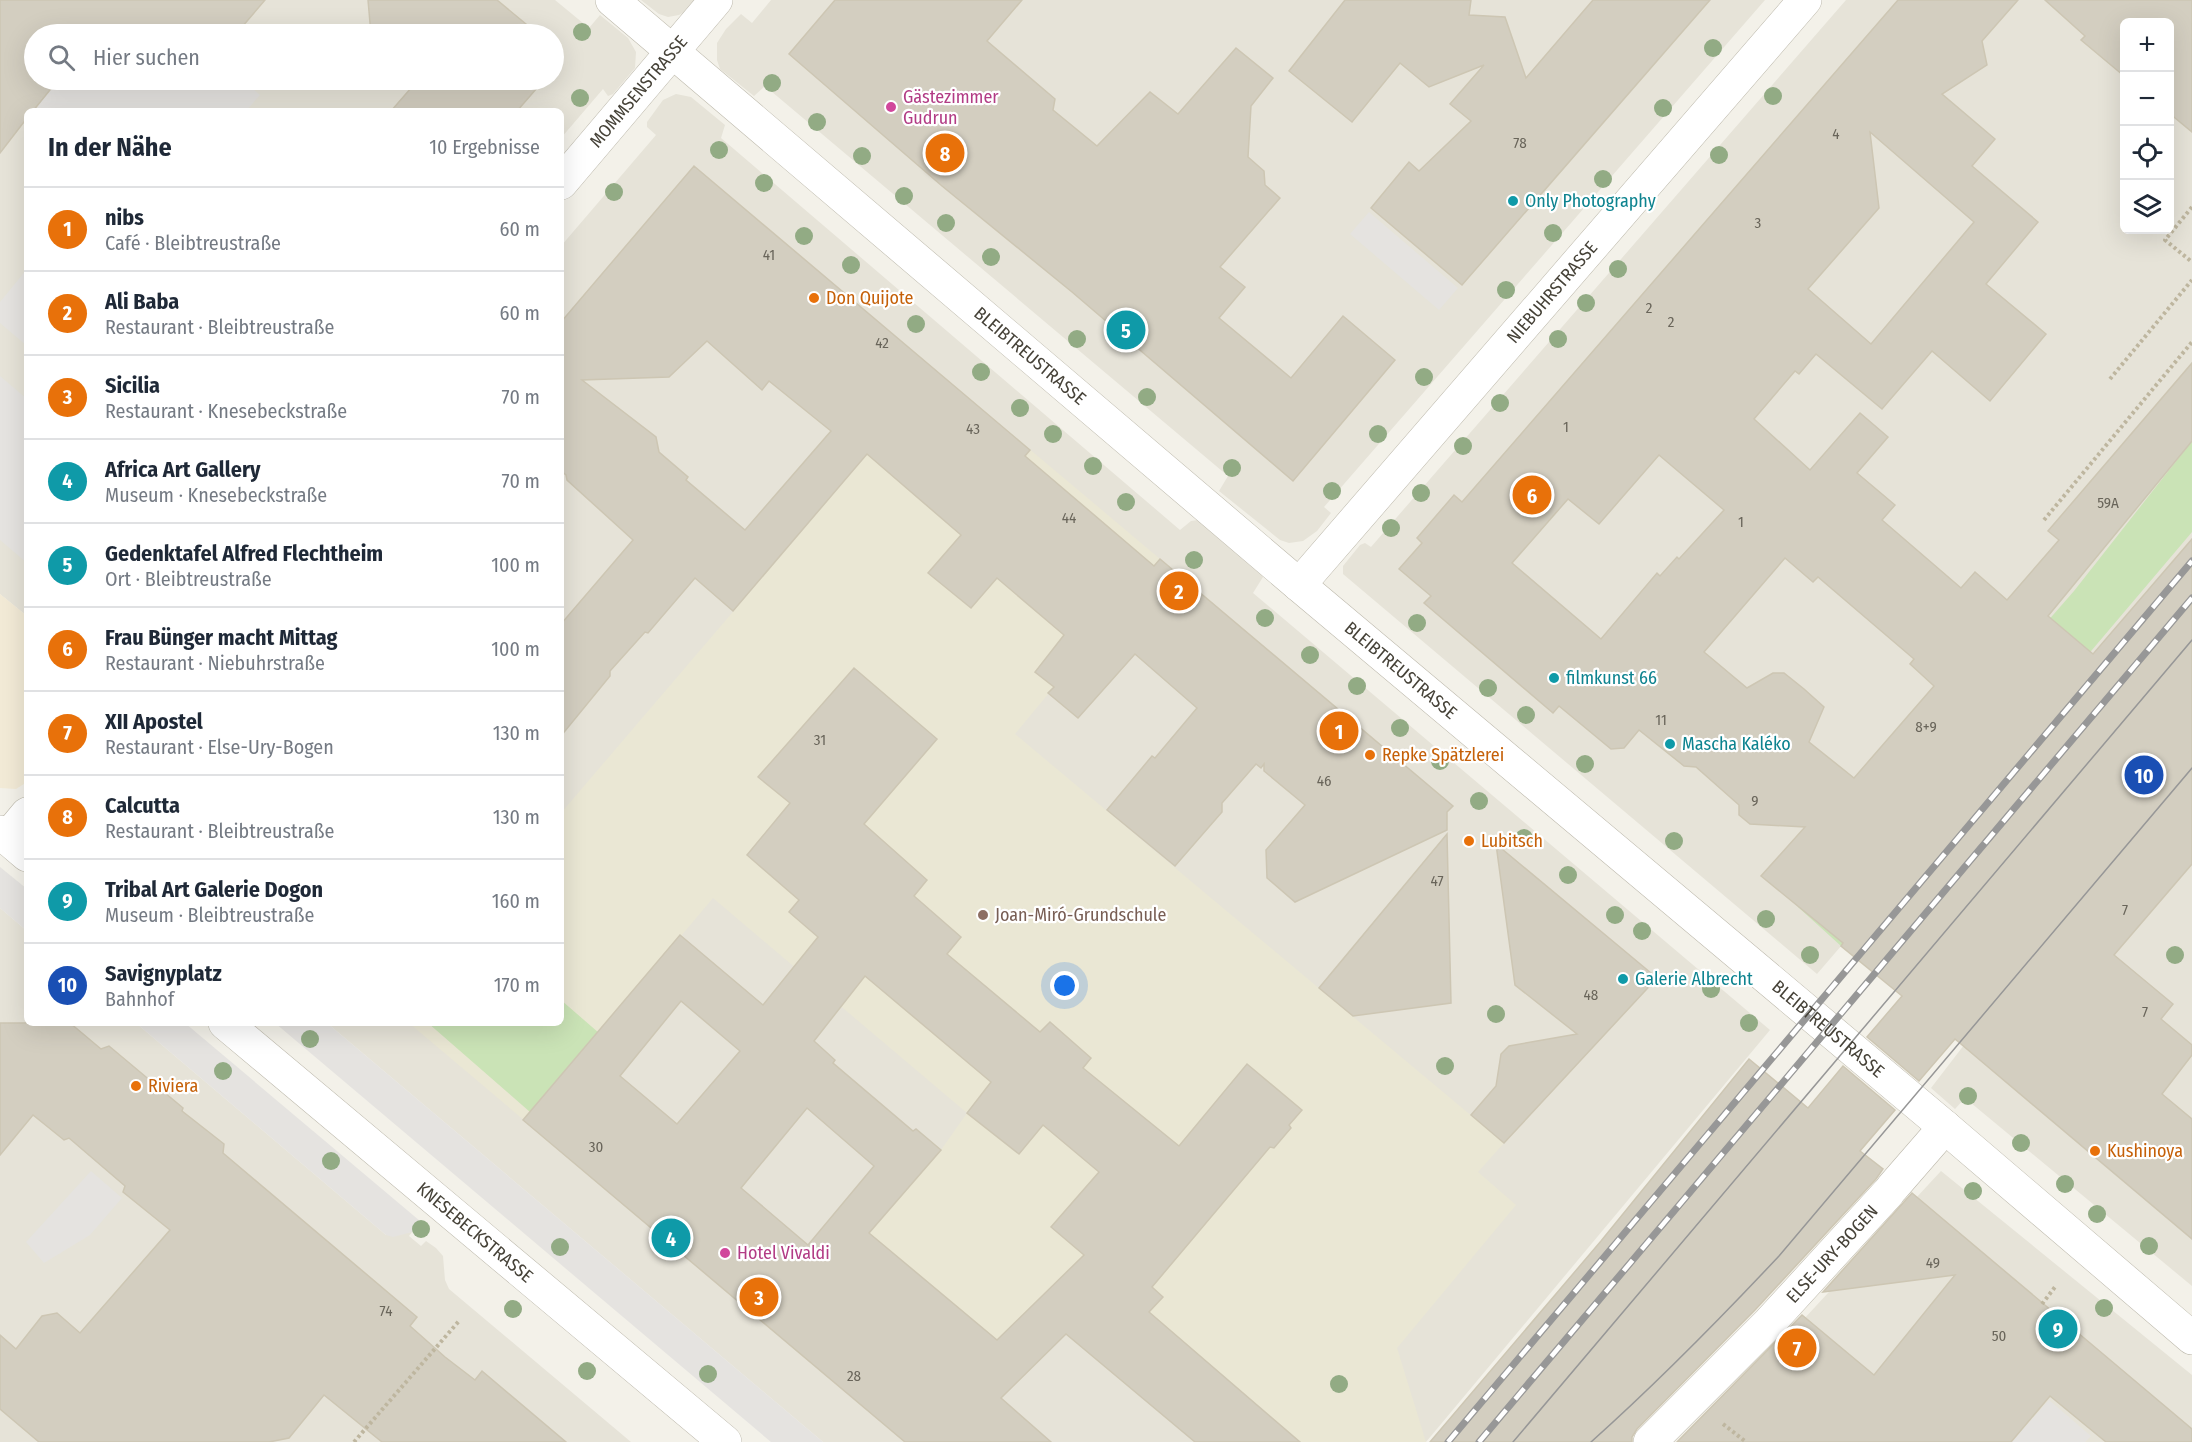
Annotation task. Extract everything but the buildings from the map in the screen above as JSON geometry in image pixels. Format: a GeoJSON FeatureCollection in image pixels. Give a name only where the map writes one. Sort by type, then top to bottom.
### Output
{"type":"FeatureCollection","features":[{"type":"Feature","properties":{"kind":"street","name":"BLEIBTREUSTRASSE"},"geometry":{"type":"LineString","coordinates":[[612,0],[1299,585],[1945,1127],[2192,1338]]}},
{"type":"Feature","properties":{"kind":"street","name":"MOMMSENSTRASSE"},"geometry":{"type":"LineString","coordinates":[[564,179],[716,0]]}},
{"type":"Feature","properties":{"kind":"street","name":"NIEBUHRSTRASSE"},"geometry":{"type":"LineString","coordinates":[[1299,585],[1805,0]]}},
{"type":"Feature","properties":{"kind":"street","name":"KNESEBECKSTRASSE"},"geometry":{"type":"LineString","coordinates":[[229,1026],[725,1442]]}},
{"type":"Feature","properties":{"kind":"street","name":"ELSE-URY-BOGEN"},"geometry":{"type":"LineString","coordinates":[[1650,1442],[1769,1323],[1945,1127]]}},
{"type":"Feature","properties":{"kind":"path"},"geometry":{"type":"LineString","coordinates":[[2192,207],[2165,240],[2192,262]]}},
{"type":"Feature","properties":{"kind":"path"},"geometry":{"type":"LineString","coordinates":[[2110,379],[2192,280]]}},
{"type":"Feature","properties":{"kind":"path"},"geometry":{"type":"LineString","coordinates":[[2044,520],[2192,342]]}},
{"type":"Feature","properties":{"kind":"path"},"geometry":{"type":"LineString","coordinates":[[2042,1304],[2055,1287]]}},
{"type":"Feature","properties":{"kind":"path"},"geometry":{"type":"LineString","coordinates":[[354,1442],[459,1321]]}},
{"type":"Feature","properties":{"kind":"shaded area"},"geometry":{"type":"Polygon","coordinates":[[[41,0],[555,0],[589,28],[600,15],[628,38],[636,52],[635,68],[613,94],[608,96],[603,89],[564,134],[564,108],[24,108],[24,614],[0,594],[0,119],[24,49],[24,90],[564,90],[564,24],[33,24],[41,0]]]}},
{"type":"Feature","properties":{"kind":"shaded area"},"geometry":{"type":"Polygon","coordinates":[[[641,0],[696,0],[689,9],[679,15],[668,17],[659,14],[641,0]]]}},
{"type":"Feature","properties":{"kind":"shaded area"},"geometry":{"type":"Polygon","coordinates":[[[771,0],[1765,0],[1324,507],[1331,513],[1317,531],[1303,541],[1289,543],[1280,540],[1219,491],[1228,476],[765,86],[754,96],[720,69],[717,60],[717,43],[726,29],[741,14],[752,23],[771,0]]]}},
{"type":"Feature","properties":{"kind":"shaded area"},"geometry":{"type":"Polygon","coordinates":[[[1846,0],[2192,0],[2192,538],[1817,974],[1343,574],[1343,566],[1360,545],[1365,543],[1371,547],[1846,0]]]}},
{"type":"Feature","properties":{"kind":"shaded area"},"geometry":{"type":"Polygon","coordinates":[[[50,90],[254,90],[260,95],[249,108],[37,108],[50,90]]]}},
{"type":"Feature","properties":{"kind":"shaded area"},"geometry":{"type":"Polygon","coordinates":[[[676,94],[691,97],[725,125],[721,138],[1180,530],[1191,521],[1198,520],[1260,572],[1263,577],[1253,593],[1770,1030],[1426,1442],[823,1442],[331,1026],[564,1026],[564,242],[656,135],[647,127],[647,122],[663,100],[676,94]]]}},
{"type":"Feature","properties":{"kind":"shaded area"},"geometry":{"type":"Polygon","coordinates":[[[1369,212],[1458,288],[1439,310],[1350,234],[1369,212]]]}},
{"type":"Feature","properties":{"kind":"shaded area"},"geometry":{"type":"Polygon","coordinates":[[[24,273],[24,343],[0,323],[0,302],[24,273]]]}},
{"type":"Feature","properties":{"kind":"shaded area","name":"Joan-Miró-Grundschule"},"geometry":{"type":"Polygon","coordinates":[[[938,372],[1160,559],[1015,734],[1504,1143],[1478,1172],[1516,1205],[1397,1348],[1426,1442],[1195,1442],[1032,1306],[945,1391],[904,1441],[781,1337],[941,1150],[967,1113],[713,898],[525,1121],[413,1026],[564,1026],[564,809],[938,372]]]}},
{"type":"Feature","properties":{"kind":"shaded area"},"geometry":{"type":"Polygon","coordinates":[[[0,376],[24,396],[24,560],[0,540],[0,376]]]}},
{"type":"Feature","properties":{"kind":"shaded area"},"geometry":{"type":"Polygon","coordinates":[[[0,594],[24,614],[24,784],[16,789],[0,788],[0,594]]]}},
{"type":"Feature","properties":{"kind":"shaded area"},"geometry":{"type":"Polygon","coordinates":[[[2192,775],[2192,1286],[1965,1098],[1955,1109],[1931,1088],[1964,1045],[2192,775]]]}},
{"type":"Feature","properties":{"kind":"shaded area"},"geometry":{"type":"Polygon","coordinates":[[[0,867],[24,887],[24,928],[0,908],[0,867]]]}},
{"type":"Feature","properties":{"kind":"shaded area"},"geometry":{"type":"Polygon","coordinates":[[[0,908],[24,928],[24,1026],[140,1026],[386,1235],[412,1232],[409,1236],[421,1246],[426,1241],[436,1248],[443,1256],[445,1280],[449,1289],[631,1442],[0,1442],[0,908]]]}},
{"type":"Feature","properties":{"kind":"shaded area"},"geometry":{"type":"Polygon","coordinates":[[[140,1026],[189,1026],[420,1221],[412,1232],[393,1237],[386,1235],[140,1026]]]}},
{"type":"Feature","properties":{"kind":"shaded area"},"geometry":{"type":"Polygon","coordinates":[[[279,1026],[331,1026],[823,1442],[771,1442],[279,1026]]]}},
{"type":"Feature","properties":{"kind":"shaded area"},"geometry":{"type":"Polygon","coordinates":[[[91,1171],[122,1198],[90,1235],[44,1263],[26,1242],[91,1171]]]}},
{"type":"Feature","properties":{"kind":"shaded area"},"geometry":{"type":"Polygon","coordinates":[[[1941,1171],[2192,1375],[2192,1442],[1683,1442],[1752,1375],[1941,1171]]]}},
{"type":"Feature","properties":{"kind":"shaded area"},"geometry":{"type":"Polygon","coordinates":[[[2049,1400],[2091,1436],[2085,1442],[2012,1442],[2049,1400]]]}},
{"type":"Feature","properties":{"kind":"green space"},"geometry":{"type":"Polygon","coordinates":[[[2192,441],[2192,532],[1841,946],[1798,907],[2074,591],[2192,441]]]}},
{"type":"Feature","properties":{"kind":"green space"},"geometry":{"type":"Polygon","coordinates":[[[564,1003],[599,1033],[530,1112],[431,1026],[564,1026],[564,1003]]]}},
{"type":"Feature","properties":{"kind":"tram line"},"geometry":{"type":"LineString","coordinates":[[1513,1442],[2192,640]]}},
{"type":"Feature","properties":{"kind":"tram line"},"geometry":{"type":"LineString","coordinates":[[1591,1442],[1687,1351],[1779,1256],[2192,768]]}},
{"type":"Feature","properties":{"kind":"railway"},"geometry":{"type":"LineString","coordinates":[[1448,1442],[2192,561]]}},
{"type":"Feature","properties":{"kind":"railway"},"geometry":{"type":"LineString","coordinates":[[1479,1442],[2192,598]]}},
{"type":"Feature","properties":{"kind":"place","name":"Gästezimmer Gudrun"},"geometry":{"type":"Point","coordinates":[891,107]}},
{"type":"Feature","properties":{"kind":"place","name":"Calcutta"},"geometry":{"type":"Point","coordinates":[945,153]}},
{"type":"Feature","properties":{"kind":"place","name":"Only Photography"},"geometry":{"type":"Point","coordinates":[1513,201]}},
{"type":"Feature","properties":{"kind":"place","name":"Don Quijote"},"geometry":{"type":"Point","coordinates":[814,298]}},
{"type":"Feature","properties":{"kind":"place","name":"Gedenktafel Alfred Flechtheim"},"geometry":{"type":"Point","coordinates":[1126,330]}},
{"type":"Feature","properties":{"kind":"place","name":"Frau Bünger macht Mittag"},"geometry":{"type":"Point","coordinates":[1532,495]}},
{"type":"Feature","properties":{"kind":"place","name":"Ali Baba"},"geometry":{"type":"Point","coordinates":[1179,591]}},
{"type":"Feature","properties":{"kind":"place","name":"filmkunst 66"},"geometry":{"type":"Point","coordinates":[1554,678]}},
{"type":"Feature","properties":{"kind":"place","name":"nibs"},"geometry":{"type":"Point","coordinates":[1339,731]}},
{"type":"Feature","properties":{"kind":"place","name":"Mascha Kaléko"},"geometry":{"type":"Point","coordinates":[1670,744]}},
{"type":"Feature","properties":{"kind":"place","name":"Repke Spätzlerei"},"geometry":{"type":"Point","coordinates":[1370,755]}},
{"type":"Feature","properties":{"kind":"place","name":"Savignyplatz"},"geometry":{"type":"Point","coordinates":[2144,775]}},
{"type":"Feature","properties":{"kind":"place","name":"Lubitsch"},"geometry":{"type":"Point","coordinates":[1469,841]}},
{"type":"Feature","properties":{"kind":"place","name":"Joan-Miró-Grundschule"},"geometry":{"type":"Point","coordinates":[983,915]}},
{"type":"Feature","properties":{"kind":"place","name":"Galerie Albrecht"},"geometry":{"type":"Point","coordinates":[1623,979]}},
{"type":"Feature","properties":{"kind":"place","name":"Riviera"},"geometry":{"type":"Point","coordinates":[136,1086]}},
{"type":"Feature","properties":{"kind":"place","name":"Kushinoya"},"geometry":{"type":"Point","coordinates":[2095,1151]}},
{"type":"Feature","properties":{"kind":"place","name":"Africa Art Gallery"},"geometry":{"type":"Point","coordinates":[671,1238]}},
{"type":"Feature","properties":{"kind":"place","name":"Hotel Vivaldi"},"geometry":{"type":"Point","coordinates":[725,1253]}},
{"type":"Feature","properties":{"kind":"place","name":"Sicilia"},"geometry":{"type":"Point","coordinates":[759,1297]}},
{"type":"Feature","properties":{"kind":"place","name":"Tribal Art Galerie Dogon"},"geometry":{"type":"Point","coordinates":[2058,1329]}},
{"type":"Feature","properties":{"kind":"place","name":"XII Apostel"},"geometry":{"type":"Point","coordinates":[1797,1348]}}]}
